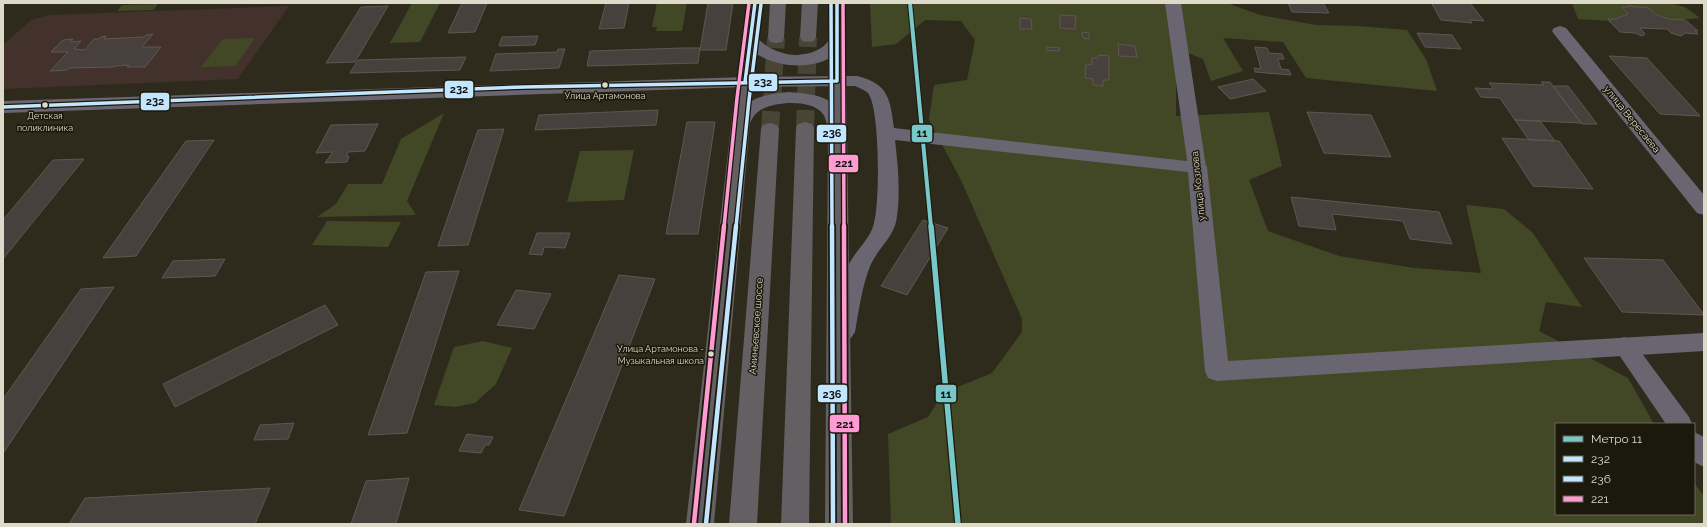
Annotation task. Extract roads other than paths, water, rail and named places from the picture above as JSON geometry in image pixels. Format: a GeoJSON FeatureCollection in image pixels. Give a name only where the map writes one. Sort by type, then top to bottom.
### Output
{"type":"FeatureCollection","features":[{"type":"Feature","properties":{"kind":"main road"},"geometry":{"type":"LineString","coordinates":[[700,524],[740,124],[755,3]]}},
{"type":"Feature","properties":{"kind":"main road"},"geometry":{"type":"LineString","coordinates":[[776,38],[778,3]]}},
{"type":"Feature","properties":{"kind":"main road"},"geometry":{"type":"LineString","coordinates":[[808,37],[810,3]]}},
{"type":"Feature","properties":{"kind":"main road"},"geometry":{"type":"LineString","coordinates":[[837,3],[836,124],[839,353],[839,524]]}},
{"type":"Feature","properties":{"kind":"main road"},"geometry":{"type":"LineString","coordinates":[[795,524],[805,128]]}},
{"type":"Feature","properties":{"kind":"main road","name":"Аминьевское шоссе"},"geometry":{"type":"LineString","coordinates":[[743,524],[770,129]]}},
{"type":"Feature","properties":{"kind":"street","name":"улица Козлова"},"geometry":{"type":"LineString","coordinates":[[1173,3],[1196,167],[1216,370],[1624,346]]}},
{"type":"Feature","properties":{"kind":"street","name":"улица Вересаева"},"geometry":{"type":"LineString","coordinates":[[1560,30],[1704,208]]}},
{"type":"Feature","properties":{"kind":"street"},"geometry":{"type":"LineString","coordinates":[[750,40],[765,54],[779,58],[795,59],[811,58],[825,53],[837,40]]}},
{"type":"Feature","properties":{"kind":"street"},"geometry":{"type":"LineString","coordinates":[[3,107],[745,82],[837,81],[866,84],[876,92],[882,104],[889,198],[885,224],[861,264],[854,284],[839,353]]}},
{"type":"Feature","properties":{"kind":"street"},"geometry":{"type":"LineString","coordinates":[[740,124],[746,113],[758,105],[773,100],[790,98],[806,99],[821,104],[832,112],[836,124]]}},
{"type":"Feature","properties":{"kind":"street"},"geometry":{"type":"LineString","coordinates":[[885,133],[1196,167]]}},
{"type":"Feature","properties":{"kind":"street"},"geometry":{"type":"LineString","coordinates":[[1624,346],[1704,342]]}},
{"type":"Feature","properties":{"kind":"street"},"geometry":{"type":"LineString","coordinates":[[1624,346],[1679,423]]}},
{"type":"Feature","properties":{"kind":"street"},"geometry":{"type":"LineString","coordinates":[[1695,444],[1704,456]]}},
{"type":"Feature","properties":{"kind":"tunnel"},"geometry":{"type":"LineString","coordinates":[[805,128],[808,37]]}},
{"type":"Feature","properties":{"kind":"tunnel"},"geometry":{"type":"LineString","coordinates":[[770,129],[776,38]]}},
{"type":"Feature","properties":{"kind":"metro line","name":"11"},"geometry":{"type":"LineString","coordinates":[[910,3],[958,524]]}},
{"type":"Feature","properties":{"kind":"place","name":"Улица Артамонова"},"geometry":{"type":"Point","coordinates":[605,85]}},
{"type":"Feature","properties":{"kind":"place","name":"Детская поликлиника"},"geometry":{"type":"Point","coordinates":[45,105]}},
{"type":"Feature","properties":{"kind":"place","name":"Улица Артамонова - Музыкальная школа"},"geometry":{"type":"Point","coordinates":[711,354]}}]}
